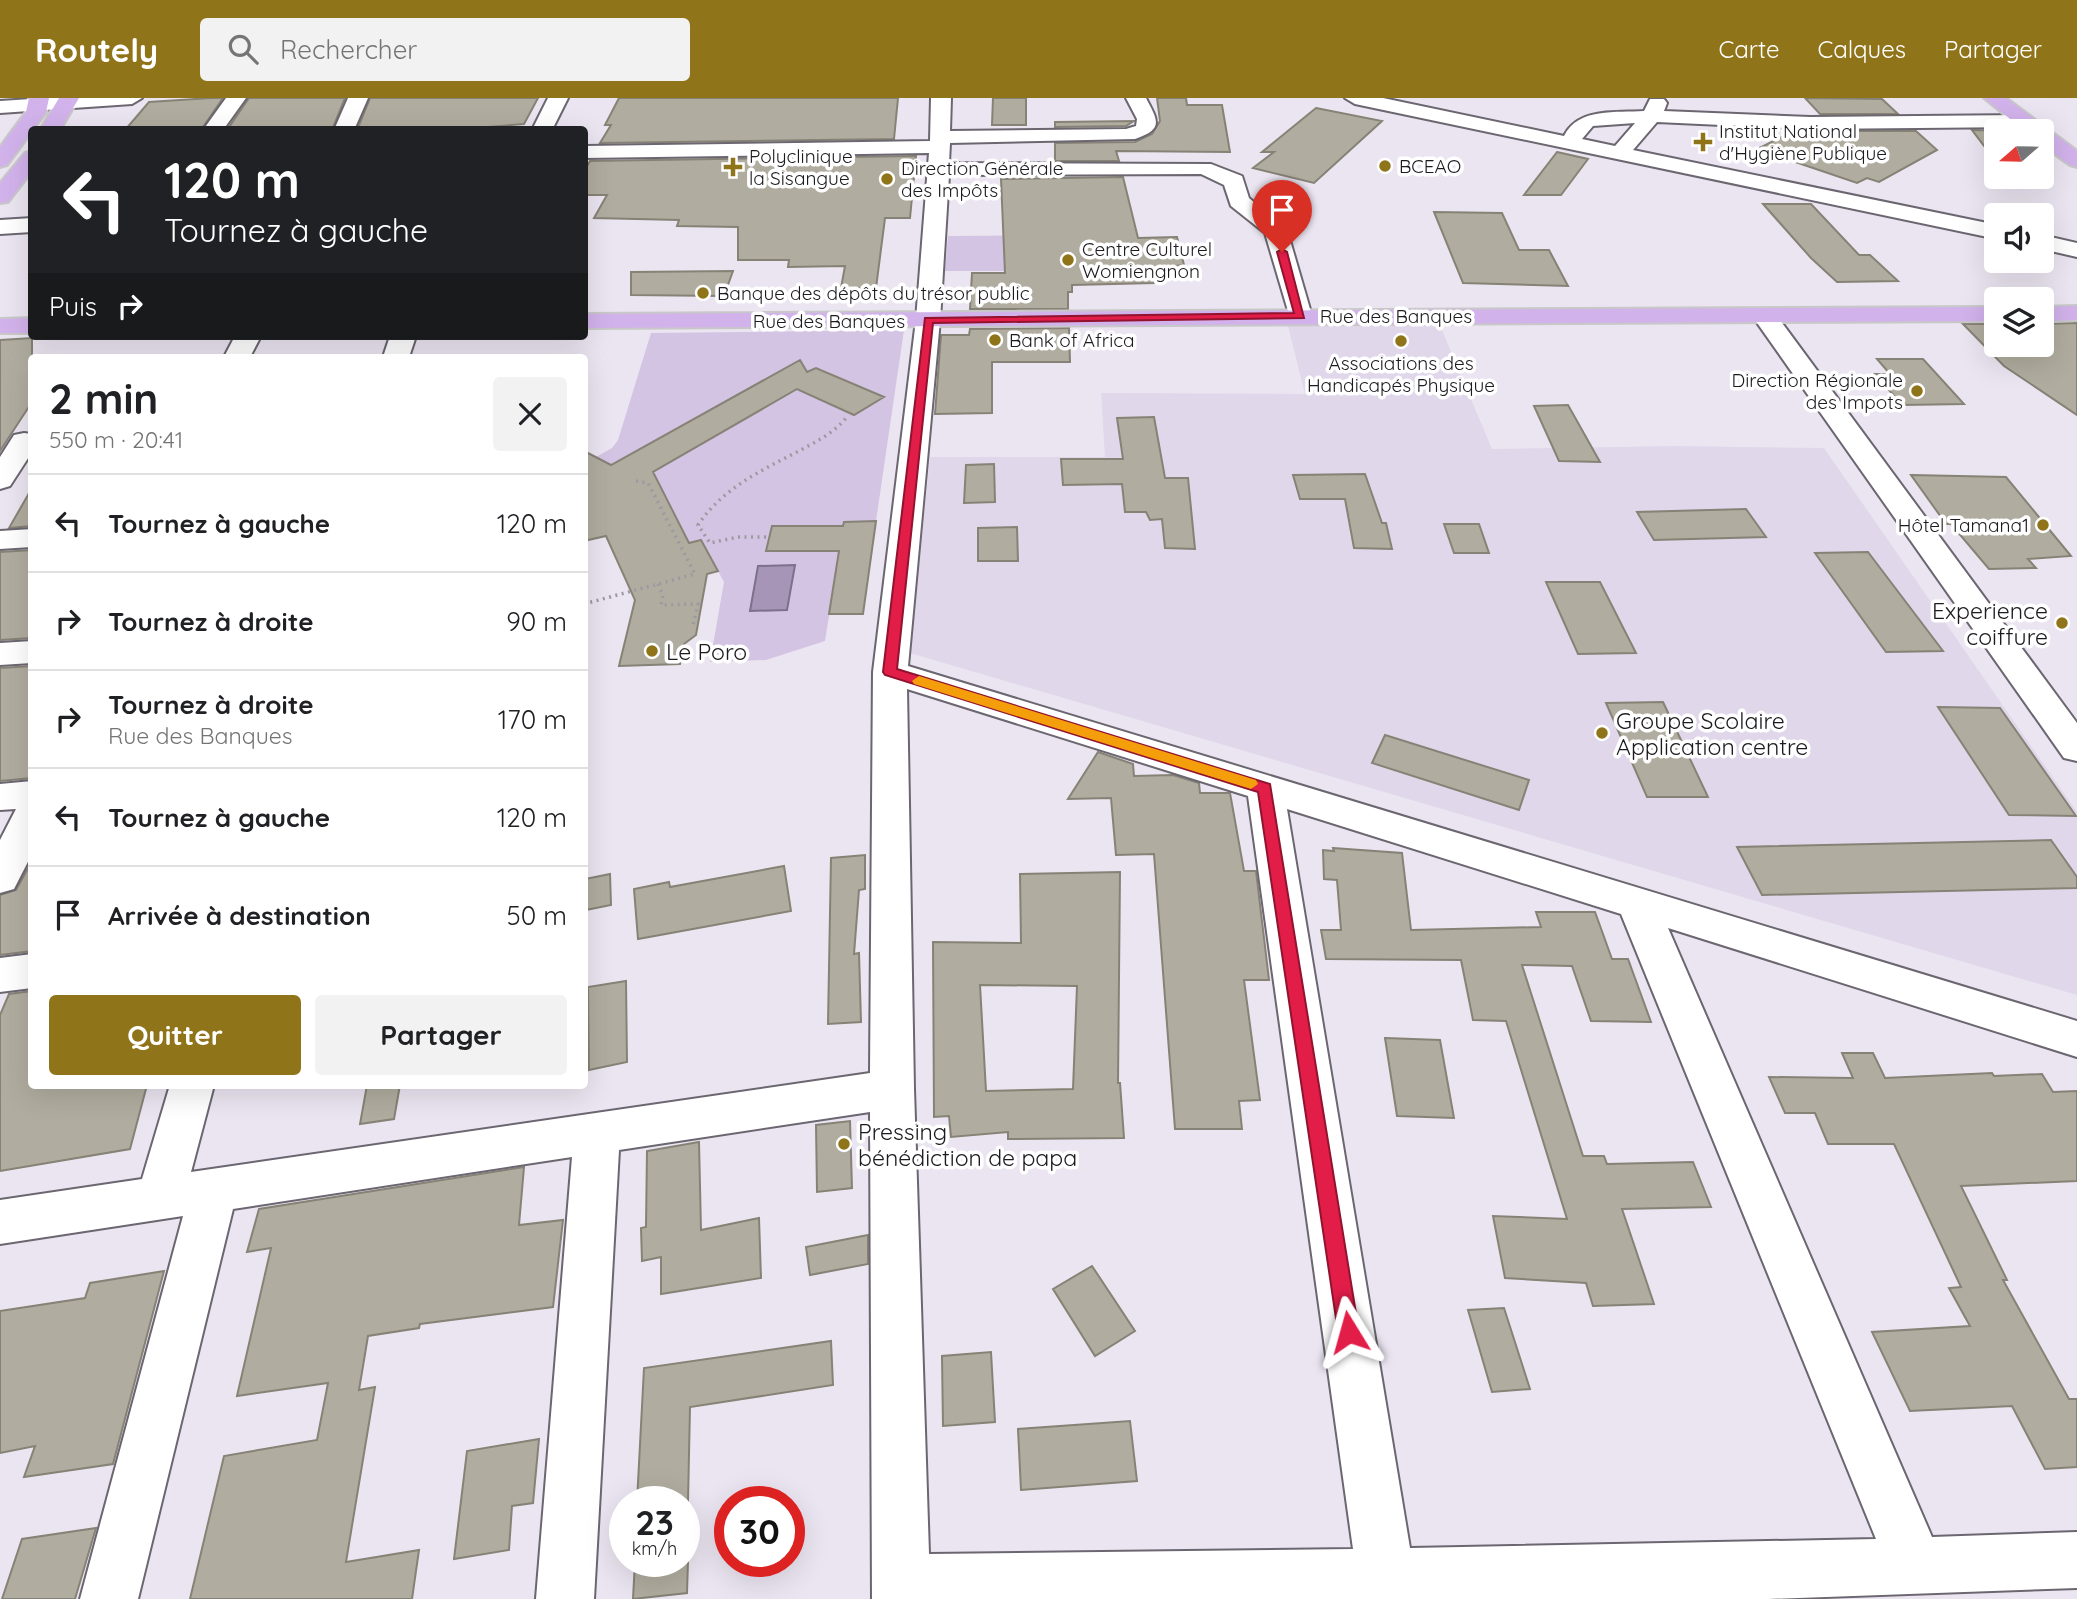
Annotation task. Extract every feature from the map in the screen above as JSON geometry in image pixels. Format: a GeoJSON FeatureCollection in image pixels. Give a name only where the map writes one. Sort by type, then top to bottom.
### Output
{"type":"FeatureCollection","features":[{"type":"Feature","properties":{"kind":"main road"},"geometry":{"type":"LineString","coordinates":[[1994,98],[2021,119]]}},
{"type":"Feature","properties":{"kind":"main road"},"geometry":{"type":"LineString","coordinates":[[53,126],[69,100]]}},
{"type":"Feature","properties":{"kind":"main road"},"geometry":{"type":"LineString","coordinates":[[3,151],[38,105]]}},
{"type":"Feature","properties":{"kind":"main road"},"geometry":{"type":"LineString","coordinates":[[2054,144],[2077,161]]}},
{"type":"Feature","properties":{"kind":"main road"},"geometry":{"type":"LineString","coordinates":[[0,169],[28,160]]}},
{"type":"Feature","properties":{"kind":"main road"},"geometry":{"type":"LineString","coordinates":[[0,197],[28,161]]}},
{"type":"Feature","properties":{"kind":"main road"},"geometry":{"type":"LineString","coordinates":[[2054,313],[2077,313]]}},
{"type":"Feature","properties":{"kind":"main road","name":"Rue des Banques"},"geometry":{"type":"LineString","coordinates":[[588,321],[1984,314]]}},
{"type":"Feature","properties":{"kind":"main road"},"geometry":{"type":"LineString","coordinates":[[0,326],[28,325]]}},
{"type":"Feature","properties":{"kind":"street"},"geometry":{"type":"LineString","coordinates":[[0,107],[69,100],[132,98]]}},
{"type":"Feature","properties":{"kind":"street"},"geometry":{"type":"LineString","coordinates":[[216,126],[236,98]]}},
{"type":"Feature","properties":{"kind":"street"},"geometry":{"type":"LineString","coordinates":[[346,126],[358,98]]}},
{"type":"Feature","properties":{"kind":"street"},"geometry":{"type":"LineString","coordinates":[[544,126],[558,98]]}},
{"type":"Feature","properties":{"kind":"street"},"geometry":{"type":"LineString","coordinates":[[941,98],[940,151],[928,320],[890,672],[892,1089],[901,1591],[1386,1577],[1916,1567],[2077,1560]]}},
{"type":"Feature","properties":{"kind":"street"},"geometry":{"type":"LineString","coordinates":[[940,151],[1140,133],[1145,129],[1147,119],[1136,98]]}},
{"type":"Feature","properties":{"kind":"street"},"geometry":{"type":"LineString","coordinates":[[1355,98],[1984,230]]}},
{"type":"Feature","properties":{"kind":"street"},"geometry":{"type":"LineString","coordinates":[[0,121],[38,105]]}},
{"type":"Feature","properties":{"kind":"street"},"geometry":{"type":"LineString","coordinates":[[1570,143],[1577,129],[1588,121],[1656,107],[1810,123],[1984,125]]}},
{"type":"Feature","properties":{"kind":"street"},"geometry":{"type":"LineString","coordinates":[[1619,154],[1656,107]]}},
{"type":"Feature","properties":{"kind":"street"},"geometry":{"type":"LineString","coordinates":[[588,152],[940,151],[1204,168],[1234,181],[1239,201],[1276,230],[1300,316]]}},
{"type":"Feature","properties":{"kind":"street"},"geometry":{"type":"LineString","coordinates":[[2054,224],[2065,223]]}},
{"type":"Feature","properties":{"kind":"street"},"geometry":{"type":"LineString","coordinates":[[0,227],[28,225]]}},
{"type":"Feature","properties":{"kind":"street"},"geometry":{"type":"LineString","coordinates":[[2054,245],[2077,250]]}},
{"type":"Feature","properties":{"kind":"street"},"geometry":{"type":"LineString","coordinates":[[1765,317],[2077,748]]}},
{"type":"Feature","properties":{"kind":"street"},"geometry":{"type":"LineString","coordinates":[[0,480],[19,441]]}},
{"type":"Feature","properties":{"kind":"street"},"geometry":{"type":"LineString","coordinates":[[0,540],[28,538]]}},
{"type":"Feature","properties":{"kind":"street"},"geometry":{"type":"LineString","coordinates":[[0,654],[28,652]]}},
{"type":"Feature","properties":{"kind":"street"},"geometry":{"type":"LineString","coordinates":[[890,672],[2077,1039]]}},
{"type":"Feature","properties":{"kind":"street"},"geometry":{"type":"LineString","coordinates":[[1265,788],[1386,1577]]}},
{"type":"Feature","properties":{"kind":"street"},"geometry":{"type":"LineString","coordinates":[[0,797],[28,794]]}},
{"type":"Feature","properties":{"kind":"street"},"geometry":{"type":"LineString","coordinates":[[0,878],[28,822]]}},
{"type":"Feature","properties":{"kind":"street"},"geometry":{"type":"LineString","coordinates":[[1637,904],[1916,1567]]}},
{"type":"Feature","properties":{"kind":"street"},"geometry":{"type":"LineString","coordinates":[[0,975],[28,972]]}},
{"type":"Feature","properties":{"kind":"street"},"geometry":{"type":"LineString","coordinates":[[160,1198],[191,1089]]}},
{"type":"Feature","properties":{"kind":"street"},"geometry":{"type":"LineString","coordinates":[[0,1222],[892,1089]]}},
{"type":"Feature","properties":{"kind":"street"},"geometry":{"type":"LineString","coordinates":[[565,1599],[597,1133]]}},
{"type":"Feature","properties":{"kind":"street"},"geometry":{"type":"LineString","coordinates":[[109,1599],[214,1190]]}},
{"type":"Feature","properties":{"kind":"path"},"geometry":{"type":"LineString","coordinates":[[766,537],[738,537],[710,543],[698,525],[705,513],[720,499],[745,481],[824,439],[846,418]]}},
{"type":"Feature","properties":{"kind":"path"},"geometry":{"type":"LineString","coordinates":[[588,603],[695,574],[649,483],[636,481]]}},
{"type":"Feature","properties":{"kind":"path"},"geometry":{"type":"LineString","coordinates":[[658,584],[663,595],[660,605],[698,604],[693,625]]}},
{"type":"Feature","properties":{"kind":"shaded area"},"geometry":{"type":"Polygon","coordinates":[[[1098,235],[1102,271],[945,271],[948,236],[1098,235]]]}},
{"type":"Feature","properties":{"kind":"shaded area","name":"Groupe Scolaire Application centre"},"geometry":{"type":"Polygon","coordinates":[[[1287,322],[1439,323],[1492,449],[1674,446],[1824,448],[2077,812],[2077,995],[910,653],[930,457],[1105,457],[1101,393],[1305,394],[1287,322]]]}},
{"type":"Feature","properties":{"kind":"shaded area"},"geometry":{"type":"Polygon","coordinates":[[[904,330],[876,521],[844,522],[825,641],[766,660],[710,662],[724,582],[701,540],[689,543],[656,478],[631,484],[797,389],[854,415],[883,397],[816,368],[611,465],[596,457],[612,448],[618,440],[651,333],[904,330]]]}},
{"type":"Feature","properties":{"kind":"shaded area"},"geometry":{"type":"Polygon","coordinates":[[[795,565],[787,610],[750,611],[758,566],[795,565]]]}},
{"type":"Feature","properties":{"kind":"building"},"geometry":{"type":"Polygon","coordinates":[[[223,98],[204,126],[128,126],[149,102],[223,98]]]}},
{"type":"Feature","properties":{"kind":"building"},"geometry":{"type":"Polygon","coordinates":[[[249,98],[345,98],[334,126],[230,126],[249,98]]]}},
{"type":"Feature","properties":{"kind":"building"},"geometry":{"type":"Polygon","coordinates":[[[370,98],[538,98],[524,124],[359,126],[370,98]]]}},
{"type":"Feature","properties":{"kind":"building"},"geometry":{"type":"Polygon","coordinates":[[[619,98],[898,98],[894,139],[600,143],[611,125],[605,125],[619,98]]]}},
{"type":"Feature","properties":{"kind":"building"},"geometry":{"type":"Polygon","coordinates":[[[993,98],[1026,98],[1026,125],[992,125],[993,98]]]}},
{"type":"Feature","properties":{"kind":"building"},"geometry":{"type":"Polygon","coordinates":[[[1157,98],[1186,98],[1187,105],[1222,105],[1230,152],[1116,151],[1119,161],[1055,161],[1055,143],[1135,142],[1152,134],[1160,121],[1157,98]]]}},
{"type":"Feature","properties":{"kind":"building"},"geometry":{"type":"Polygon","coordinates":[[[1805,98],[1882,99],[1898,114],[1820,114],[1805,98]]]}},
{"type":"Feature","properties":{"kind":"building"},"geometry":{"type":"Polygon","coordinates":[[[1316,108],[1382,121],[1314,183],[1253,168],[1274,152],[1262,152],[1316,108]]]}},
{"type":"Feature","properties":{"kind":"building"},"geometry":{"type":"Polygon","coordinates":[[[1134,121],[1126,126],[1055,127],[1055,122],[1134,121]]]}},
{"type":"Feature","properties":{"kind":"building"},"geometry":{"type":"Polygon","coordinates":[[[1972,130],[1984,130],[1984,146],[1972,130]]]}},
{"type":"Feature","properties":{"kind":"building"},"geometry":{"type":"Polygon","coordinates":[[[1794,131],[1916,131],[1937,150],[1879,182],[1867,178],[1857,183],[1757,149],[1794,131]]]}},
{"type":"Feature","properties":{"kind":"building"},"geometry":{"type":"Polygon","coordinates":[[[1557,152],[1588,159],[1561,195],[1524,195],[1557,152]]]}},
{"type":"Feature","properties":{"kind":"building"},"geometry":{"type":"Polygon","coordinates":[[[916,156],[910,218],[885,218],[876,288],[841,288],[845,266],[788,267],[789,260],[738,260],[738,227],[677,226],[679,220],[594,218],[607,195],[588,195],[590,161],[916,156]]]}},
{"type":"Feature","properties":{"kind":"building"},"geometry":{"type":"Polygon","coordinates":[[[1123,177],[1138,238],[1177,237],[1184,265],[1151,269],[1154,283],[1072,285],[1072,292],[1068,292],[1068,309],[970,309],[972,273],[1005,273],[1001,179],[1123,177]]]}},
{"type":"Feature","properties":{"kind":"building"},"geometry":{"type":"Polygon","coordinates":[[[1763,204],[1811,204],[1859,255],[1870,255],[1898,281],[1837,282],[1811,258],[1763,204]]]}},
{"type":"Feature","properties":{"kind":"building"},"geometry":{"type":"Polygon","coordinates":[[[1434,212],[1502,213],[1519,250],[1549,250],[1568,286],[1463,283],[1434,212]]]}},
{"type":"Feature","properties":{"kind":"building"},"geometry":{"type":"Polygon","coordinates":[[[733,271],[724,296],[631,295],[631,272],[733,271]]]}},
{"type":"Feature","properties":{"kind":"building"},"geometry":{"type":"Polygon","coordinates":[[[2077,323],[2077,415],[2004,366],[1995,357],[2054,357],[2054,324],[2077,323]]]}},
{"type":"Feature","properties":{"kind":"building"},"geometry":{"type":"Polygon","coordinates":[[[1963,324],[1984,324],[1984,346],[1963,324]]]}},
{"type":"Feature","properties":{"kind":"building"},"geometry":{"type":"Polygon","coordinates":[[[1069,328],[1070,362],[992,362],[992,413],[935,414],[941,335],[969,335],[970,329],[1069,328]]]}},
{"type":"Feature","properties":{"kind":"building"},"geometry":{"type":"Polygon","coordinates":[[[0,340],[32,340],[32,354],[28,354],[28,408],[0,451],[0,340]]]}},
{"type":"Feature","properties":{"kind":"building"},"geometry":{"type":"Polygon","coordinates":[[[1877,359],[1923,359],[1964,404],[1902,405],[1875,374],[1890,374],[1877,359]]]}},
{"type":"Feature","properties":{"kind":"building"},"geometry":{"type":"Polygon","coordinates":[[[800,360],[807,372],[816,368],[884,397],[854,415],[797,389],[653,472],[689,543],[701,540],[718,571],[707,574],[696,635],[684,644],[680,664],[619,666],[635,600],[606,536],[588,540],[588,453],[611,465],[800,360]]]}},
{"type":"Feature","properties":{"kind":"building"},"geometry":{"type":"Polygon","coordinates":[[[1568,405],[1600,462],[1559,461],[1534,406],[1568,405]]]}},
{"type":"Feature","properties":{"kind":"building"},"geometry":{"type":"Polygon","coordinates":[[[1154,417],[1165,478],[1188,478],[1195,549],[1165,548],[1162,519],[1150,520],[1146,512],[1125,512],[1122,484],[1063,485],[1061,459],[1123,459],[1117,418],[1154,417]]]}},
{"type":"Feature","properties":{"kind":"building"},"geometry":{"type":"Polygon","coordinates":[[[994,464],[995,502],[964,503],[966,465],[994,464]]]}},
{"type":"Feature","properties":{"kind":"building"},"geometry":{"type":"Polygon","coordinates":[[[1365,474],[1382,523],[1386,523],[1392,549],[1354,548],[1345,499],[1300,499],[1293,475],[1365,474]]]}},
{"type":"Feature","properties":{"kind":"building"},"geometry":{"type":"Polygon","coordinates":[[[1911,475],[2006,477],[2071,556],[2028,559],[2036,568],[1989,569],[1951,524],[1946,524],[1911,475]]]}},
{"type":"Feature","properties":{"kind":"building"},"geometry":{"type":"Polygon","coordinates":[[[28,495],[28,526],[9,528],[28,495]]]}},
{"type":"Feature","properties":{"kind":"building"},"geometry":{"type":"Polygon","coordinates":[[[1746,509],[1766,537],[1654,540],[1637,512],[1746,509]]]}},
{"type":"Feature","properties":{"kind":"building"},"geometry":{"type":"Polygon","coordinates":[[[876,521],[863,614],[829,614],[839,551],[766,551],[772,526],[843,526],[844,522],[876,521]]]}},
{"type":"Feature","properties":{"kind":"building"},"geometry":{"type":"Polygon","coordinates":[[[1444,524],[1479,524],[1489,553],[1454,553],[1444,524]]]}},
{"type":"Feature","properties":{"kind":"building"},"geometry":{"type":"Polygon","coordinates":[[[1017,527],[1018,561],[978,561],[978,528],[1017,527]]]}},
{"type":"Feature","properties":{"kind":"building"},"geometry":{"type":"Polygon","coordinates":[[[28,550],[28,638],[0,640],[0,552],[28,550]]]}},
{"type":"Feature","properties":{"kind":"building"},"geometry":{"type":"Polygon","coordinates":[[[1868,552],[1943,651],[1886,652],[1815,553],[1868,552]]]}},
{"type":"Feature","properties":{"kind":"building"},"geometry":{"type":"Polygon","coordinates":[[[1546,582],[1600,582],[1636,653],[1578,654],[1546,582]]]}},
{"type":"Feature","properties":{"kind":"building"},"geometry":{"type":"Polygon","coordinates":[[[28,666],[28,778],[0,781],[0,668],[28,666]]]}},
{"type":"Feature","properties":{"kind":"building"},"geometry":{"type":"Polygon","coordinates":[[[1663,702],[1708,797],[1647,797],[1606,703],[1663,702]]]}},
{"type":"Feature","properties":{"kind":"building"},"geometry":{"type":"Polygon","coordinates":[[[1938,707],[2000,708],[2076,816],[2009,815],[1938,707]]]}},
{"type":"Feature","properties":{"kind":"building"},"geometry":{"type":"Polygon","coordinates":[[[1385,735],[1529,780],[1519,810],[1372,763],[1385,735]]]}},
{"type":"Feature","properties":{"kind":"building"},"geometry":{"type":"Polygon","coordinates":[[[1098,752],[1133,764],[1134,776],[1173,775],[1199,783],[1200,793],[1230,793],[1244,871],[1256,871],[1269,980],[1244,980],[1260,1100],[1239,1101],[1242,1129],[1175,1129],[1154,854],[1116,855],[1111,798],[1068,799],[1098,752]]]}},
{"type":"Feature","properties":{"kind":"building"},"geometry":{"type":"Polygon","coordinates":[[[2051,840],[2077,877],[2077,888],[1762,895],[1737,847],[2051,840]]]}},
{"type":"Feature","properties":{"kind":"building"},"geometry":{"type":"Polygon","coordinates":[[[1333,848],[1402,853],[1411,930],[1541,927],[1536,912],[1595,912],[1612,959],[1628,959],[1651,1022],[1591,1021],[1572,966],[1522,965],[1583,1156],[1604,1156],[1607,1164],[1693,1162],[1711,1207],[1622,1209],[1654,1304],[1593,1306],[1586,1283],[1505,1278],[1493,1216],[1567,1219],[1506,1021],[1473,1020],[1461,960],[1326,959],[1321,930],[1341,930],[1337,880],[1324,879],[1323,850],[1334,851],[1333,848]]]}},
{"type":"Feature","properties":{"kind":"building"},"geometry":{"type":"Polygon","coordinates":[[[865,855],[865,889],[859,890],[854,954],[859,953],[861,1022],[828,1024],[831,858],[865,855]]]}},
{"type":"Feature","properties":{"kind":"building"},"geometry":{"type":"Polygon","coordinates":[[[784,866],[791,911],[638,939],[634,889],[669,882],[670,887],[784,866]]]}},
{"type":"Feature","properties":{"kind":"building"},"geometry":{"type":"Polygon","coordinates":[[[28,868],[28,952],[0,955],[0,895],[16,890],[28,868]]]}},
{"type":"Feature","properties":{"kind":"building"},"geometry":{"type":"Polygon","coordinates":[[[1120,872],[1118,1083],[1124,1138],[1008,1139],[1008,1132],[951,1137],[949,1116],[934,1117],[933,942],[1021,943],[1020,874],[1120,872]],[[980,985],[986,1091],[1073,1089],[1077,986],[980,985]]]}},
{"type":"Feature","properties":{"kind":"building"},"geometry":{"type":"Polygon","coordinates":[[[610,874],[611,905],[588,910],[588,878],[610,874]]]}},
{"type":"Feature","properties":{"kind":"building"},"geometry":{"type":"Polygon","coordinates":[[[626,981],[627,1062],[589,1070],[588,987],[626,981]]]}},
{"type":"Feature","properties":{"kind":"building"},"geometry":{"type":"Polygon","coordinates":[[[28,992],[28,1089],[146,1089],[130,1149],[0,1171],[0,1015],[9,994],[28,992]]]}},
{"type":"Feature","properties":{"kind":"building"},"geometry":{"type":"Polygon","coordinates":[[[1385,1038],[1440,1040],[1454,1118],[1397,1116],[1385,1038]]]}},
{"type":"Feature","properties":{"kind":"building"},"geometry":{"type":"Polygon","coordinates":[[[1842,1053],[1873,1053],[1885,1078],[1992,1073],[1994,1076],[2042,1074],[2053,1092],[2077,1091],[2077,1181],[1961,1186],[2007,1280],[2003,1280],[2069,1399],[2077,1399],[2077,1467],[2045,1469],[2012,1406],[1910,1411],[1872,1332],[1970,1326],[1949,1288],[1961,1287],[1894,1144],[1828,1144],[1815,1113],[1785,1113],[1769,1077],[1853,1078],[1842,1053]]]}},
{"type":"Feature","properties":{"kind":"building"},"geometry":{"type":"Polygon","coordinates":[[[366,1089],[399,1089],[394,1119],[360,1124],[366,1089]]]}},
{"type":"Feature","properties":{"kind":"building"},"geometry":{"type":"Polygon","coordinates":[[[850,1121],[852,1188],[817,1192],[816,1125],[850,1121]]]}},
{"type":"Feature","properties":{"kind":"building"},"geometry":{"type":"Polygon","coordinates":[[[699,1142],[701,1230],[759,1218],[761,1278],[661,1294],[661,1257],[642,1261],[641,1228],[646,1227],[647,1151],[699,1142]]]}},
{"type":"Feature","properties":{"kind":"building"},"geometry":{"type":"Polygon","coordinates":[[[524,1167],[519,1225],[563,1220],[553,1307],[420,1324],[419,1328],[368,1336],[359,1390],[375,1387],[346,1562],[419,1550],[412,1599],[190,1599],[224,1456],[317,1440],[328,1383],[237,1396],[271,1248],[247,1252],[259,1209],[524,1167]]]}},
{"type":"Feature","properties":{"kind":"building"},"geometry":{"type":"Polygon","coordinates":[[[868,1235],[868,1264],[810,1275],[806,1247],[868,1235]]]}},
{"type":"Feature","properties":{"kind":"building"},"geometry":{"type":"Polygon","coordinates":[[[1092,1266],[1135,1331],[1095,1356],[1053,1289],[1092,1266]]]}},
{"type":"Feature","properties":{"kind":"building"},"geometry":{"type":"Polygon","coordinates":[[[164,1271],[113,1464],[24,1477],[35,1446],[0,1453],[0,1311],[85,1298],[90,1283],[164,1271]]]}},
{"type":"Feature","properties":{"kind":"building"},"geometry":{"type":"Polygon","coordinates":[[[1504,1308],[1530,1389],[1492,1392],[1468,1310],[1504,1308]]]}},
{"type":"Feature","properties":{"kind":"building"},"geometry":{"type":"Polygon","coordinates":[[[831,1341],[833,1385],[690,1407],[688,1486],[638,1486],[644,1368],[831,1341]]]}},
{"type":"Feature","properties":{"kind":"building"},"geometry":{"type":"Polygon","coordinates":[[[991,1352],[995,1422],[943,1426],[942,1356],[991,1352]]]}},
{"type":"Feature","properties":{"kind":"building"},"geometry":{"type":"Polygon","coordinates":[[[1130,1421],[1137,1481],[1021,1490],[1018,1429],[1130,1421]]]}},
{"type":"Feature","properties":{"kind":"building"},"geometry":{"type":"Polygon","coordinates":[[[539,1439],[533,1503],[512,1506],[509,1550],[454,1559],[467,1451],[539,1439]]]}},
{"type":"Feature","properties":{"kind":"building"},"geometry":{"type":"Polygon","coordinates":[[[96,1528],[75,1599],[2,1599],[22,1539],[96,1528]]]}},
{"type":"Feature","properties":{"kind":"building"},"geometry":{"type":"Polygon","coordinates":[[[634,1577],[688,1577],[687,1593],[633,1599],[634,1577]]]}},
{"type":"Feature","properties":{"kind":"slow traffic"},"geometry":{"type":"LineString","coordinates":[[919,681],[1251,784]]}},
{"type":"Feature","properties":{"kind":"place","name":"Institut National d'Hygiène Publique"},"geometry":{"type":"Point","coordinates":[1703,142]}},
{"type":"Feature","properties":{"kind":"place","name":"BCEAO"},"geometry":{"type":"Point","coordinates":[1385,166]}},
{"type":"Feature","properties":{"kind":"place","name":"Polyclinique la Sisangue"},"geometry":{"type":"Point","coordinates":[733,167]}},
{"type":"Feature","properties":{"kind":"place","name":"Direction Générale des Impôts"},"geometry":{"type":"Point","coordinates":[887,179]}},
{"type":"Feature","properties":{"kind":"place","name":"Centre Culturel Womiengnon"},"geometry":{"type":"Point","coordinates":[1068,260]}},
{"type":"Feature","properties":{"kind":"place","name":"Banque des dépôts du trésor public"},"geometry":{"type":"Point","coordinates":[703,293]}},
{"type":"Feature","properties":{"kind":"place","name":"Bank of Africa"},"geometry":{"type":"Point","coordinates":[995,340]}},
{"type":"Feature","properties":{"kind":"place","name":"Associations des Handicapés Physique"},"geometry":{"type":"Point","coordinates":[1401,341]}},
{"type":"Feature","properties":{"kind":"place","name":"Direction Régionale des Impots"},"geometry":{"type":"Point","coordinates":[1917,391]}},
{"type":"Feature","properties":{"kind":"place","name":"Hôtel Tamana1"},"geometry":{"type":"Point","coordinates":[2043,525]}},
{"type":"Feature","properties":{"kind":"place","name":"Experience coiffure"},"geometry":{"type":"Point","coordinates":[2062,623]}},
{"type":"Feature","properties":{"kind":"place","name":"Le Poro"},"geometry":{"type":"Point","coordinates":[652,651]}},
{"type":"Feature","properties":{"kind":"place","name":"Groupe Scolaire Application centre"},"geometry":{"type":"Point","coordinates":[1602,733]}},
{"type":"Feature","properties":{"kind":"place","name":"Pressing bénédiction de papa"},"geometry":{"type":"Point","coordinates":[844,1144]}},
{"type":"Feature","properties":{"kind":"route"},"geometry":{"type":"LineString","coordinates":[[1282,252],[1300,316],[928,320],[890,672],[1265,788],[1349,1332]]}}]}
